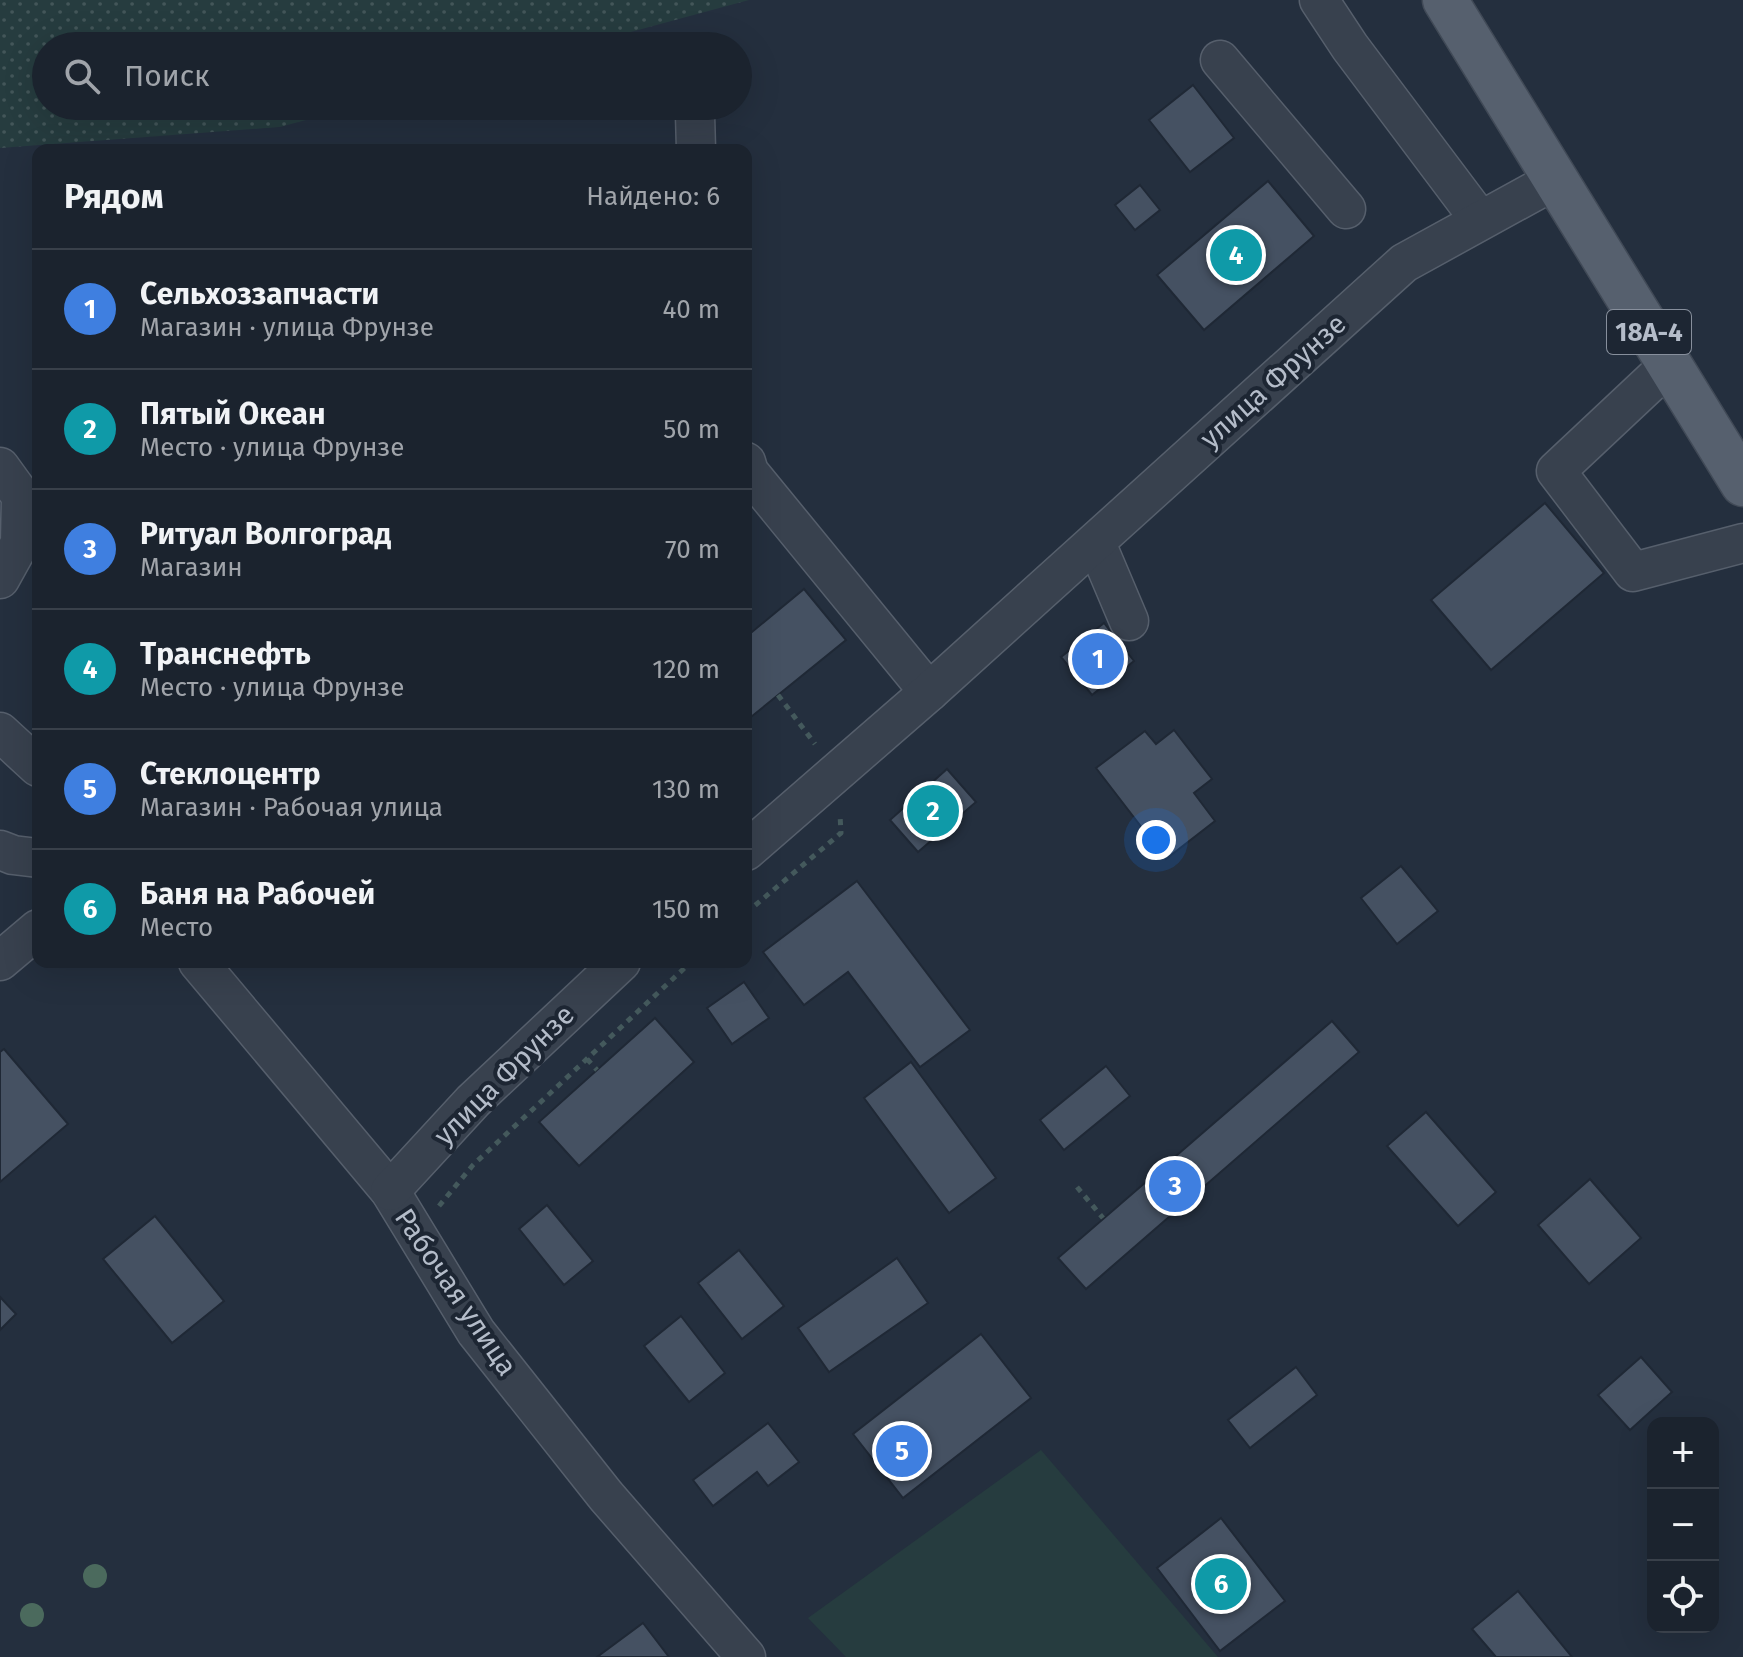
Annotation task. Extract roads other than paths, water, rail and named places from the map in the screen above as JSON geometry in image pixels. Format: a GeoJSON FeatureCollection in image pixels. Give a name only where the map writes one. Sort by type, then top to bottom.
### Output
{"type":"FeatureCollection","features":[{"type":"Feature","properties":{"kind":"main road","name":"18А-4"},"geometry":{"type":"LineString","coordinates":[[1445,0],[1743,484]]}},
{"type":"Feature","properties":{"kind":"street"},"geometry":{"type":"LineString","coordinates":[[1319,0],[1350,47],[1480,220]]}},
{"type":"Feature","properties":{"kind":"street"},"geometry":{"type":"LineString","coordinates":[[1220,60],[1346,209]]}},
{"type":"Feature","properties":{"kind":"street","name":"улица Фрунзе"},"geometry":{"type":"LineString","coordinates":[[752,846],[1096,543],[1404,263],[1555,180]]}},
{"type":"Feature","properties":{"kind":"street"},"geometry":{"type":"LineString","coordinates":[[1669,365],[1556,471],[1633,572],[1743,543]]}},
{"type":"Feature","properties":{"kind":"street"},"geometry":{"type":"LineString","coordinates":[[0,467],[21,496],[20,543],[0,579]]}},
{"type":"Feature","properties":{"kind":"street"},"geometry":{"type":"LineString","coordinates":[[752,475],[929,692]]}},
{"type":"Feature","properties":{"kind":"street"},"geometry":{"type":"LineString","coordinates":[[1096,543],[1129,621]]}},
{"type":"Feature","properties":{"kind":"street"},"geometry":{"type":"LineString","coordinates":[[0,732],[32,761]]}},
{"type":"Feature","properties":{"kind":"street"},"geometry":{"type":"LineString","coordinates":[[0,850],[32,857]]}},
{"type":"Feature","properties":{"kind":"street"},"geometry":{"type":"LineString","coordinates":[[0,961],[32,934]]}},
{"type":"Feature","properties":{"kind":"street","name":"Рабочая улица"},"geometry":{"type":"LineString","coordinates":[[203,968],[390,1191],[476,1332],[606,1496],[746,1657]]}},
{"type":"Feature","properties":{"kind":"street","name":"улица Фрунзе"},"geometry":{"type":"LineString","coordinates":[[390,1191],[473,1101],[615,968]]}},
{"type":"Feature","properties":{"kind":"place","name":"Транснефть"},"geometry":{"type":"Point","coordinates":[1236,255]}},
{"type":"Feature","properties":{"kind":"place","name":"Сельхоззапчасти"},"geometry":{"type":"Point","coordinates":[1098,659]}},
{"type":"Feature","properties":{"kind":"place","name":"Пятый Океан"},"geometry":{"type":"Point","coordinates":[933,811]}},
{"type":"Feature","properties":{"kind":"place","name":"Ритуал Волгоград"},"geometry":{"type":"Point","coordinates":[1175,1186]}},
{"type":"Feature","properties":{"kind":"place","name":"Стеклоцентр"},"geometry":{"type":"Point","coordinates":[902,1451]}},
{"type":"Feature","properties":{"kind":"place","name":"Баня на Рабочей"},"geometry":{"type":"Point","coordinates":[1221,1584]}}]}
